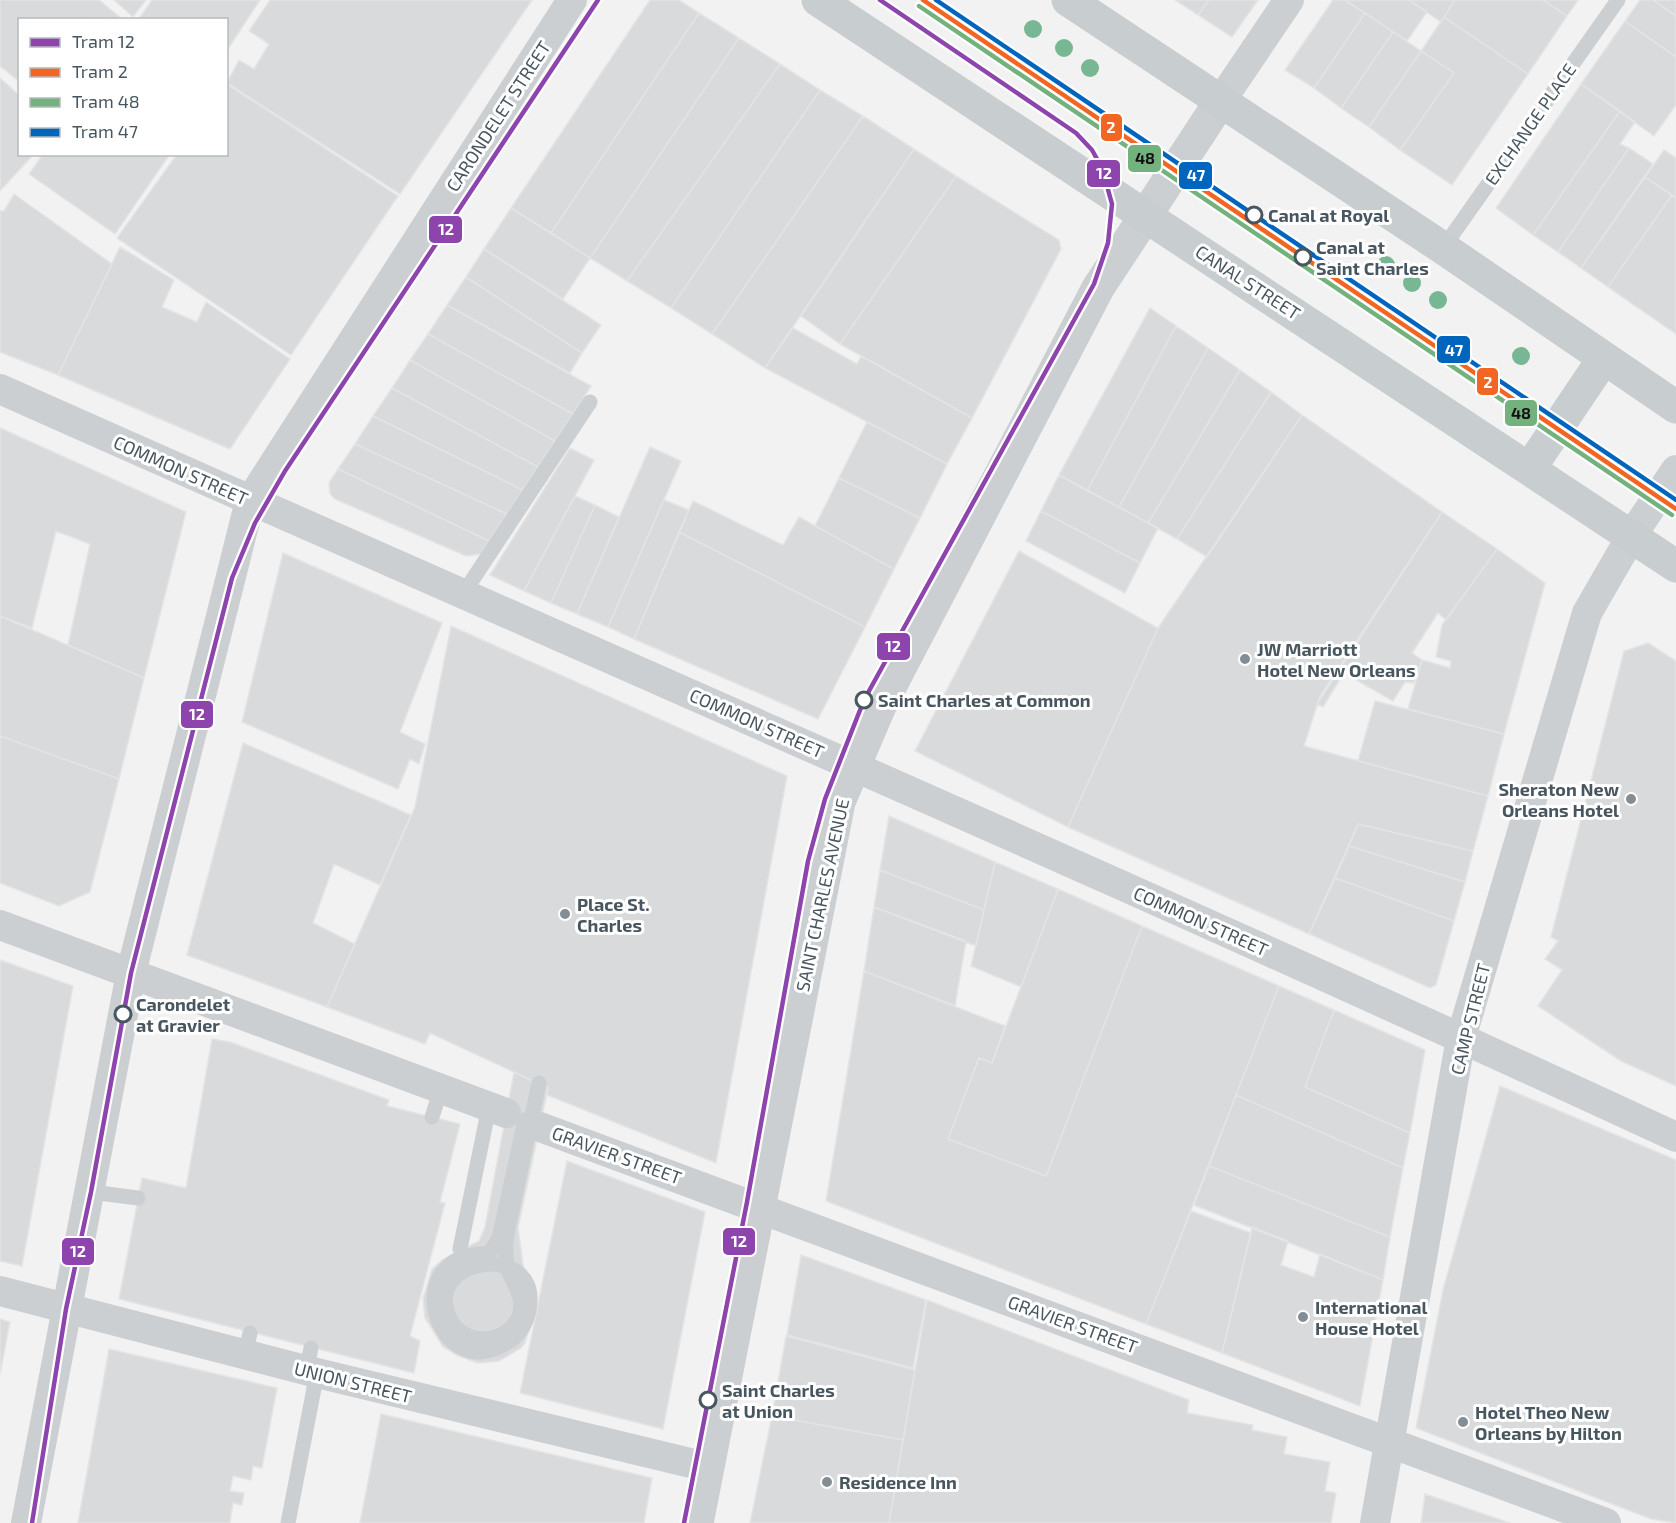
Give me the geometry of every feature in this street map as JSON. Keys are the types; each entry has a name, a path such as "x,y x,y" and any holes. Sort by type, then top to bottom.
{"main road":[{"name":"CANAL STREET","path":"818,0 1676,566"},
{"path":"1068,0 1443,248 1676,407"},
{"path":"1530,468 1604,358"}],"street":[{"name":"CARONDELET STREET","path":"26,1523 131,974 250,501 572,0"},
{"path":"1220,102 1289,0"},
{"name":"SAINT CHARLES AVENUE","path":"697,1523 839,802 880,706 1098,288 1220,102"},
{"name":"COMMON STREET","path":"0,389 853,765 1676,1137"},
{"name":"CAMP STREET","path":"1375,1523 1461,1038 1587,613 1632,536 1676,470"},
{"name":"GRAVIER STREET","path":"0,925 1606,1523"},
{"name":"UNION STREET","path":"0,1291 66,1308 248,1344 311,1364 707,1467"}],"lane":[{"name":"EXCHANGE PLACE","path":"1443,248 1618,0"},
{"path":"463,594 590,402"},
{"path":"515,1117 499,1238 487,1259 458,1274 452,1282 446,1300 454,1326 464,1334 484,1339 494,1338 512,1326 520,1307 519,1288 509,1275 506,1239 539,1083"},
{"path":"432,1117 441,1089"},
{"path":"460,1249 515,1117"},
{"path":"91,1192 138,1198"},
{"path":"467,1255 487,1259 506,1266 524,1277 529,1293 529,1311 522,1329 512,1340 490,1350 470,1350 450,1340 442,1332 436,1320 433,1295 436,1283 449,1266 467,1255"},
{"path":"288,1523 311,1364"}],"building":[{"path":"0,0 99,0 121,18 18,18 18,80 0,66"},
{"path":"114,0 146,0 133,17"},
{"path":"152,0 260,0 228,49 228,18 139,18"},
{"path":"270,0 532,0 400,194 228,84 239,60 254,69 269,44 249,31"},
{"path":"650,0 679,0 699,13 551,233 511,208"},
{"path":"1175,0 1209,0 1198,15"},
{"path":"1209,0 1258,0 1232,37 1198,15"},
{"path":"1333,0 1345,0 1365,13 1314,88 1285,70"},
{"path":"1345,0 1409,0 1427,12 1407,41"},
{"path":"1409,0 1455,0 1441,22"},
{"path":"1455,0 1543,0 1567,16 1528,74 1444,17"},
{"path":"1543,0 1578,0 1567,16"},
{"path":"1640,0 1653,0 1676,16 1676,57 1625,21"},
{"path":"1653,0 1676,0 1676,16"},
{"path":"699,13 739,38 590,258 551,233"},
{"path":"1365,13 1393,32 1341,108 1314,88"},
{"path":"1444,17 1528,74 1452,185 1400,150 1454,73 1421,51"},
{"path":"1625,21 1676,57 1676,105 1654,136 1581,84"},
{"path":"1393,32 1421,51 1369,127 1341,108"},
{"path":"739,38 780,64 627,281 590,258"},
{"path":"1421,51 1454,73 1400,150 1369,127"},
{"path":"780,64 820,90 671,308 627,281"},
{"path":"0,78 18,94 18,156 32,156 0,191"},
{"path":"1581,84 1620,111 1533,235 1496,208"},
{"path":"228,85 398,196 291,355 117,238 176,156 228,156"},
{"path":"820,90 863,116 712,334 671,308"},
{"path":"1620,111 1635,122 1620,144 1629,148 1558,252 1533,235"},
{"path":"863,116 914,149 765,368 712,334"},
{"path":"1629,148 1653,164 1581,268 1558,252"},
{"path":"914,149 956,176 840,344 801,316"},
{"path":"1664,150 1676,158 1676,198 1645,177"},
{"path":"42,156 169,156 115,234 29,174"},
{"path":"956,176 1059,240 1061,249 972,418 840,344"},
{"path":"1645,177 1672,195 1608,287 1581,268"},
{"path":"14,194 112,264 58,375 0,352 0,211 4,211"},
{"path":"1672,195 1676,198 1676,334 1608,287"},
{"path":"511,208 590,258 563,299 484,249"},
{"path":"120,247 174,280 162,307 197,322 206,302 290,359 230,449 58,375"},
{"path":"484,249 601,325 582,353 466,277"},
{"path":"466,277 582,353 570,373 447,305"},
{"path":"447,305 591,386 573,414 428,334"},
{"path":"1150,308 1176,326 1087,491 1059,475"},
{"path":"1176,326 1208,348 1119,507 1087,491"},
{"path":"793,328 857,364 861,356 972,418 947,464 765,368"},
{"path":"428,334 573,414 555,441 410,360"},
{"path":"1208,348 1240,370 1148,523 1119,507"},
{"path":"410,360 555,441 538,467 392,388"},
{"path":"1240,370 1271,392 1177,539 1148,523"},
{"path":"392,388 538,467 523,490 373,416"},
{"path":"1271,392 1302,415 1207,557 1177,539"},
{"name":"JW Marriott Hotel New Orleans","path":"1302,415 1442,512 1320,696 1304,746 1488,796 1473,851 1358,824 1309,934 1068,827 1158,628"},
{"path":"373,416 523,490 507,514 355,444"},
{"path":"867,422 947,464 920,518 839,478"},
{"path":"0,428 186,512 144,678 68,645 90,544 56,531 32,628 0,616"},
{"path":"355,444 507,514 489,541 338,469"},
{"path":"650,447 681,461 608,627 577,614"},
{"path":"570,448 594,460 524,591 490,575"},
{"path":"338,469 489,541 481,554 466,556 335,499 330,494 329,483"},
{"path":"1059,475 1158,528 1140,563 1041,511"},
{"path":"839,478 920,518 894,569 815,526"},
{"path":"575,496 595,505 551,603 524,591"},
{"path":"664,500 689,510 634,639 608,627"},
{"path":"693,501 783,545 799,517 894,569 865,627 679,532"},
{"path":"595,505 619,517 577,614 551,603"},
{"path":"1041,511 1140,563 1125,593 1026,541"},
{"path":"1442,512 1497,549 1446,620 1438,613 1412,653 1422,660 1414,683 1405,682 1393,701 1344,673 1323,707 1317,704"},
{"path":"679,532 865,627 818,719 634,639"},
{"path":"1497,549 1545,583 1504,734 1408,709 1422,660 1450,668 1451,661 1436,657 1442,625"},
{"path":"1019,551 1158,628 1068,827 915,751"},
{"path":"283,553 442,623 400,732 425,744 419,764 410,759 398,789 242,722"},
{"path":"0,616 144,678 119,779 0,736"},
{"name":"Place St. Charles","path":"451,626 787,776 716,1163 547,1095 548,1088 430,1033 425,1044 327,1007 415,807"},
{"name":"Sheraton New Orleans Hotel","path":"1648,643 1676,661 1676,1086 1621,1061 1538,1006 1562,970 1545,959 1558,941 1551,937 1624,651"},
{"path":"1375,701 1504,734 1488,796 1358,761"},
{"path":"0,736 119,779 90,892 59,906 0,883"},
{"path":"243,743 411,815 380,885 334,864 313,923 355,944 327,1007 187,955"},
{"path":"889,816 995,862 984,910 880,870"},
{"path":"1358,824 1473,851 1465,882 1349,846"},
{"path":"1349,846 1465,882 1454,921 1335,878"},
{"path":"995,862 1058,889 1021,987 971,966"},
{"path":"880,870 984,910 976,946 874,907"},
{"path":"1335,878 1454,921 1436,985 1430,988 1309,934"},
{"path":"1058,889 1142,926 1046,1176 948,1139 979,1058 992,1063"},
{"path":"874,907 966,941 955,1006 864,971"},
{"path":"1142,926 1279,986 1146,1324 826,1201 864,971 1005,1026 992,1063 979,1058 948,1139 1046,1176"},
{"path":"0,960 73,986 22,1266 0,1261"},
{"path":"1279,986 1334,1010 1305,1087 1410,1133 1403,1168 1236,1095"},
{"path":"1334,1010 1425,1050 1410,1133 1305,1087"},
{"path":"212,1039 230,1042 389,1100 387,1106 460,1124 440,1202 445,1203 410,1336 420,1341 414,1373 119,1299 142,1178 186,1188"},
{"path":"514,1072 548,1088 518,1228 531,1322 525,1343 521,1348 499,1361 478,1363 458,1356 443,1347 425,1318 423,1298 432,1269 442,1260 479,1241 485,1227"},
{"path":"1500,1086 1676,1160 1676,1523 1651,1519 1416,1428 1443,1290"},
{"path":"1236,1095 1403,1168 1390,1237 1209,1166"},
{"path":"567,1161 705,1212 663,1429 520,1393"},
{"path":"1209,1166 1390,1237 1383,1280 1194,1205"},
{"path":"1191,1211 1251,1233 1222,1353 1146,1324"},
{"name":"International House Hotel","path":"1252,1227 1288,1241 1281,1265 1314,1277 1320,1254 1383,1280 1360,1406 1222,1353"},
{"path":"801,1255 926,1300 913,1368 787,1335"},
{"path":"927,1300 1189,1400 1187,1413 1253,1425 1252,1430 1287,1437 1284,1454 1330,1462 1325,1491 1336,1493 1331,1523 889,1523"},
{"path":"0,1319 10,1322 0,1374"},
{"path":"786,1336 915,1370 903,1440 772,1416"},
{"path":"109,1349 277,1388 262,1468 253,1466 251,1480 233,1476 230,1491 244,1493 242,1505 233,1503 230,1523 78,1523"},
{"path":"381,1414 652,1478 644,1523 360,1523"},
{"name":"Residence Inn","path":"772,1416 903,1440 889,1523 750,1523"},
{"path":"1425,1494 1510,1523 1421,1523"}],"tram line":[{"name":"12","path":"32,1523 66,1309 91,1192 131,973 232,578 255,523 285,471 598,0"},
{"name":"12","path":"684,1523 747,1202 808,861 825,799 864,700 1094,284 1108,243 1112,204 1102,168 1092,150 1076,133 880,0"},
{"name":"2","path":"923,0 1676,509"},
{"name":"47","path":"936,0 1676,500"},
{"name":"48","path":"919,6 1672,515"}],"place":[{"name":"Canal at Royal","path":"1254,215"},
{"name":"Canal at Saint Charles","path":"1303,257"},
{"name":"JW Marriott Hotel New Orleans","path":"1245,659"},
{"name":"Saint Charles at Common","path":"864,700"},
{"name":"Sheraton New Orleans Hotel","path":"1631,799"},
{"name":"Place St. Charles","path":"565,914"},
{"name":"Carondelet at Gravier","path":"123,1014"},
{"name":"International House Hotel","path":"1303,1317"},
{"name":"Saint Charles at Union","path":"708,1400"},
{"name":"Hotel Theo New Orleans by Hilton","path":"1463,1422"},
{"name":"Residence Inn","path":"827,1482"}]}
